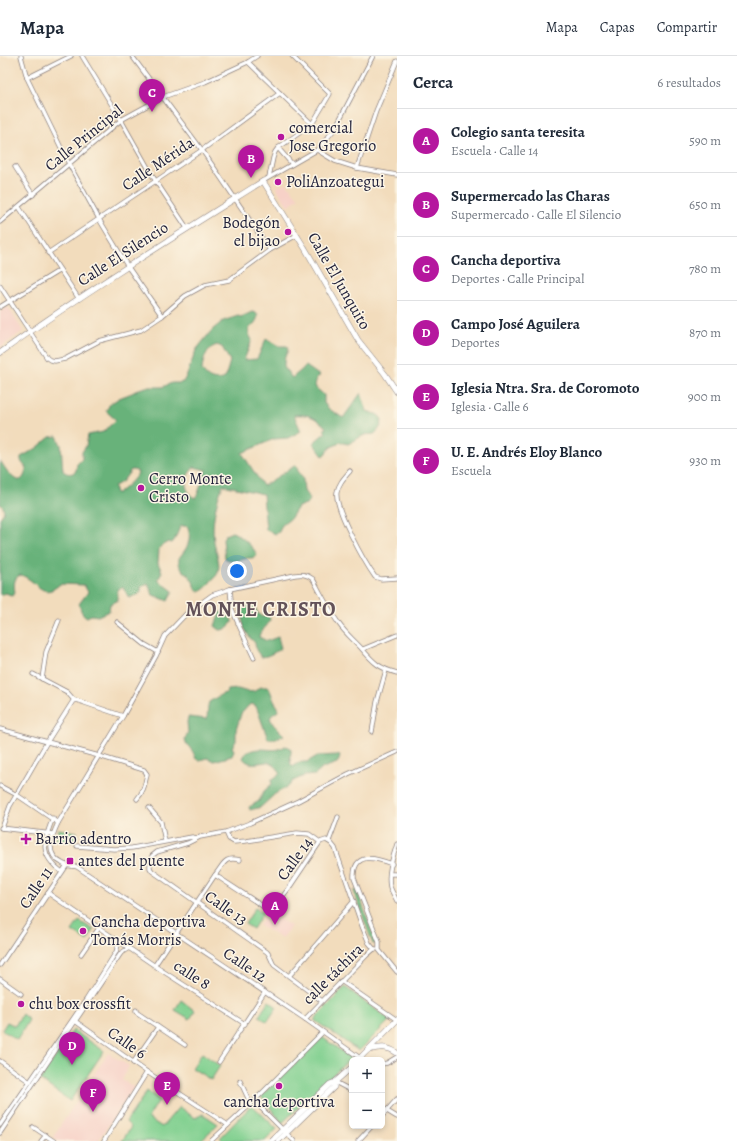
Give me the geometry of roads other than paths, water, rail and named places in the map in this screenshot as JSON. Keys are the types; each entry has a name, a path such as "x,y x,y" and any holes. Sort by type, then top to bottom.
{"street":[{"path":"21,56 27,78 69,164 99,219 128,267 162,316"},
{"path":"27,78 71,56"},
{"path":"82,56 155,180 187,228"},
{"path":"132,56 202,150 270,250"},
{"name":"Calle Principal","path":"0,222 121,120 163,97 205,82 248,62 256,56"},
{"path":"270,177 275,152 278,148 312,124 330,94 292,56"},
{"path":"263,181 317,150 334,130 373,56"},
{"path":"357,168 376,111 397,61"},
{"path":"248,62 312,124"},
{"name":"Calle Mérida","path":"48,253 202,150 280,93"},
{"path":"278,148 292,164"},
{"path":"317,150 335,161 357,168 397,175"},
{"path":"15,167 33,195"},
{"name":"Calle El Silencio","path":"0,353 187,228 263,181"},
{"name":"Calle El Junquito","path":"263,181 297,235 358,340 385,374 397,392"},
{"path":"19,207 48,253 80,299"},
{"path":"0,286 47,358 55,361 65,359 99,341 141,330 162,316 185,296 205,285 229,280 270,250 297,235"},
{"path":"0,307 60,270"},
{"path":"350,471 340,483 336,494 339,507 350,534 375,577 381,579 397,578"},
{"path":"74,700 47,742 10,806 1,828 53,834 58,823 123,716 166,636 186,614 212,596 230,589 295,575 303,574 308,576 313,579 340,625 369,658 377,665 397,674"},
{"path":"230,589 232,609 254,658"},
{"path":"42,679 46,652 58,620"},
{"path":"117,622 144,644 158,652"},
{"path":"363,650 397,635"},
{"path":"372,732 376,707 386,670"},
{"path":"33,674 67,692 74,700 123,716"},
{"path":"0,729 138,767 146,772 143,792 137,799"},
{"path":"77,846 123,848 152,845 165,841 193,837 197,838 226,832 275,812 348,774 397,752"},
{"path":"0,786 17,795 53,818 58,823"},
{"path":"149,808 160,822 165,841"},
{"path":"329,841 338,817"},
{"path":"53,818 47,833 45,844 47,858 55,868 62,872"},
{"path":"226,832 229,839 234,842 297,832 309,834 320,842"},
{"name":"Calle 12","path":"53,834 51,844 52,853 57,860 67,865 78,867 305,1019 356,1057"},
{"name":"Calle 13","path":"197,838 188,843 154,854 151,860 150,868 152,871 267,952 270,955 274,965 322,1001"},
{"name":"Calle 14","path":"215,875 267,909 273,909 320,842 329,841 335,848 362,926 369,943 374,949"},
{"path":"397,844 390,874 390,888 397,901"},
{"path":"155,965 222,863 231,858 240,860"},
{"path":"392,864 376,858 360,860 356,864 354,878 379,942 379,950 397,972"},
{"name":"Calle 11","path":"0,965 67,865"},
{"path":"390,874 397,874"},
{"name":"calle 8","path":"48,893 119,942 245,1024"},
{"path":"289,976 354,901"},
{"path":"82,954 100,928"},
{"path":"74,1021 116,952 119,942"},
{"path":"0,1133 32,1083 121,953 129,948"},
{"name":"calle táchira","path":"305,1019 374,949 379,950"},
{"path":"0,979 21,994"},
{"path":"341,981 397,1020 361,1057"},
{"path":"219,1062 265,992"},
{"path":"136,1010 136,1012 185,1045"},
{"name":"Calle 6","path":"74,1021 133,1063 228,1125"},
{"path":"133,1063 158,1027"},
{"path":"211,1141 254,1101 323,1032"},
{"path":"368,1050 384,1047 392,1049 397,1053"},
{"path":"385,1063 397,1057"},
{"path":"0,1061 32,1083"},
{"path":"271,1141 334,1087 336,1082 349,1070"},
{"path":"104,1141 147,1072"},
{"path":"240,1081 250,1104"},
{"path":"336,1082 349,1089"},
{"path":"0,1125 32,1083"},
{"path":"385,1112 397,1099"},
{"path":"254,1101 294,1141"},
{"path":"387,1110 397,1117"},
{"path":"33,1127 54,1141"},
{"path":"358,1141 369,1129"},
{"path":"278,1141 284,1131"},
{"path":"41,1141 46,1135"}],"place":[{"name":"Cancha deportiva","path":"152,112"},
{"name":"comercial Jose Gregorio","path":"281,137"},
{"name":"Supermercado las Charas","path":"251,178"},
{"name":"PoliAnzoategui","path":"278,182"},
{"name":"Bodegón el bijao","path":"288,232"},
{"name":"Cerro Monte Cristo","path":"141,488"},
{"name":"Barrio adentro","path":"26,839"},
{"name":"antes del puente","path":"70,861"},
{"name":"Colegio santa teresita","path":"275,925"},
{"name":"Cancha deportiva Tomás Morris","path":"83,931"},
{"name":"chu box crossfit","path":"21,1004"},
{"name":"Campo José Aguilera","path":"72,1065"},
{"name":"cancha deportiva","path":"279,1086"},
{"name":"Iglesia Ntra. Sra. de Coromoto","path":"167,1105"},
{"name":"U. E. Andrés Eloy Blanco","path":"93,1112"}],"district":[{"name":"MONTE CRISTO","path":"261,609"}]}
